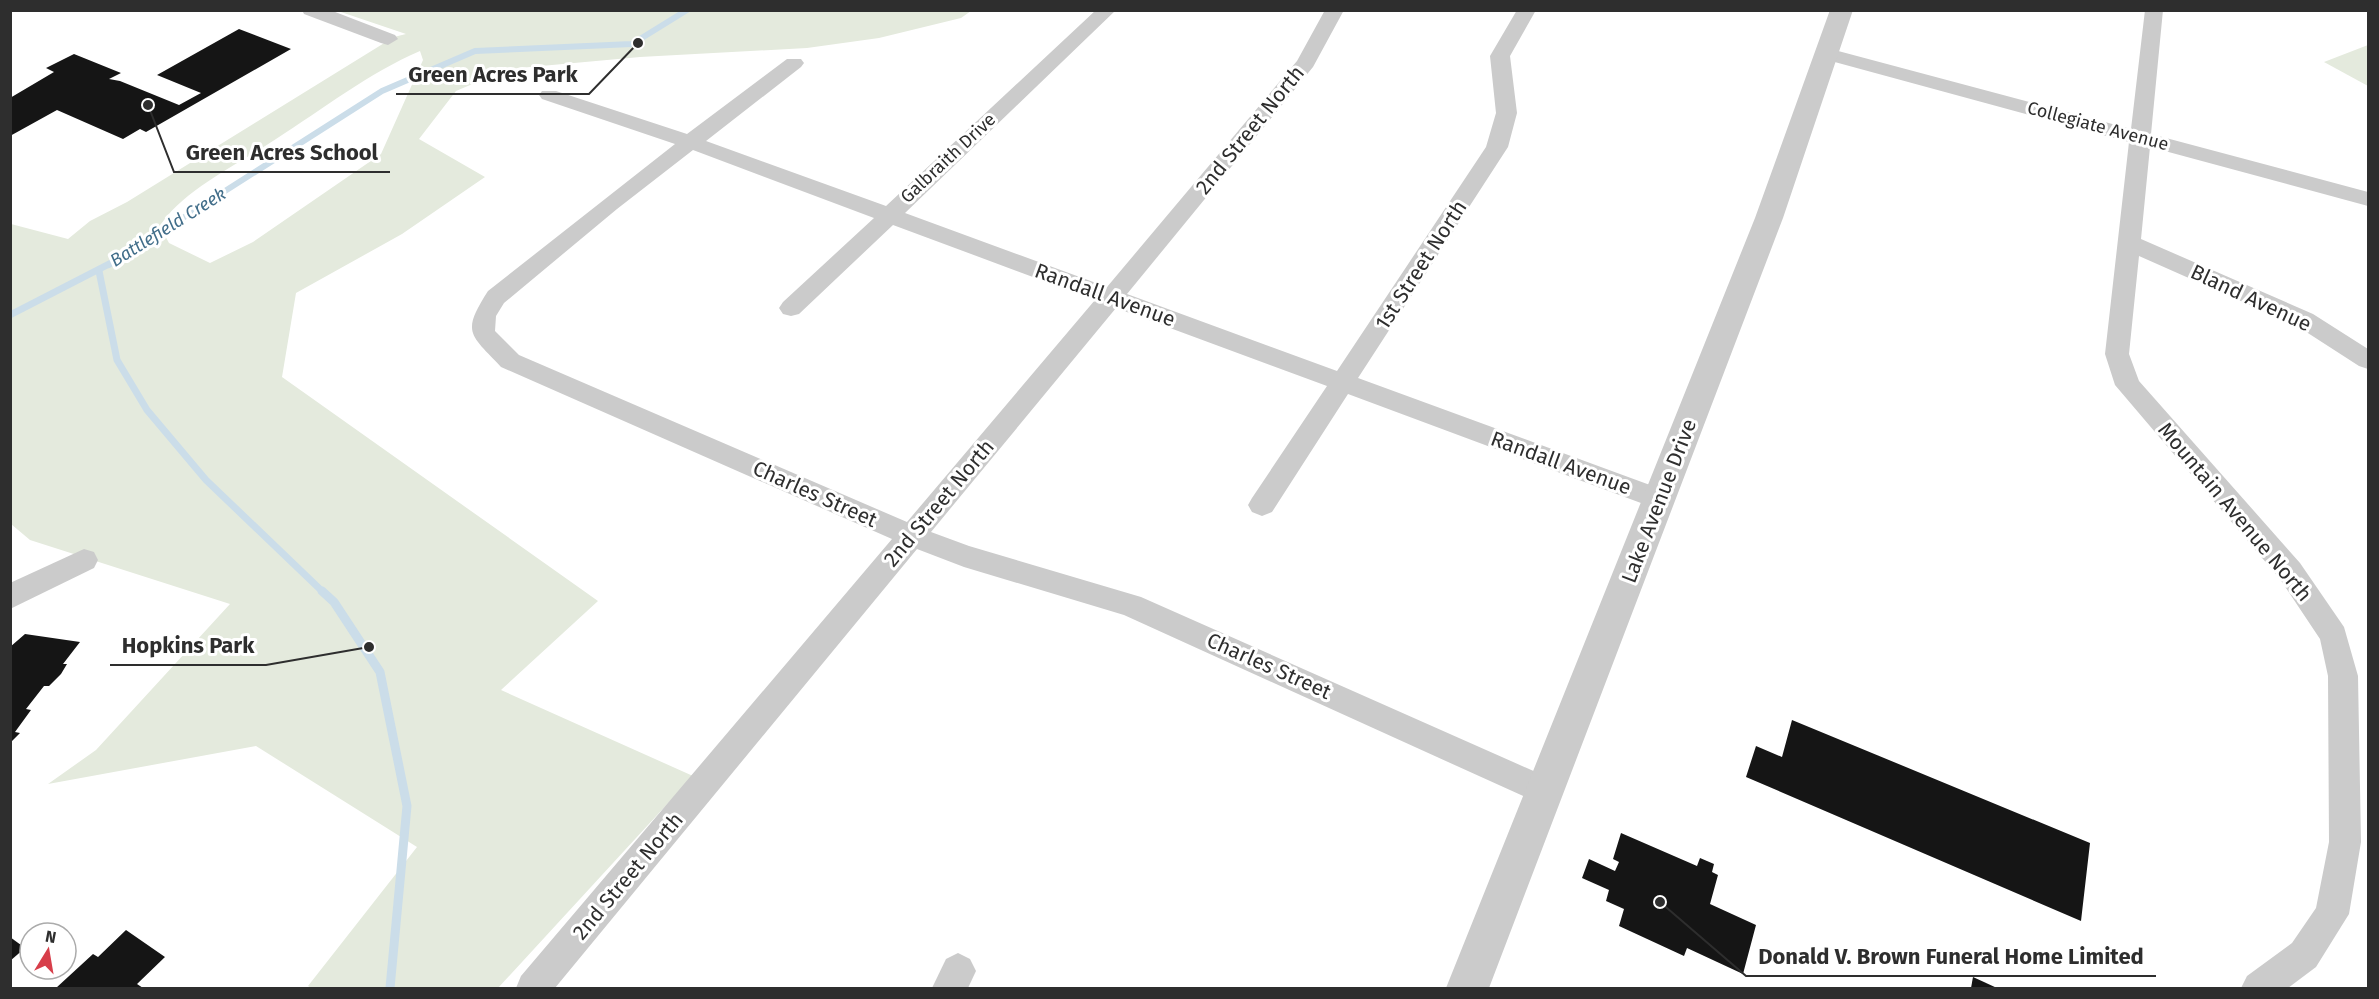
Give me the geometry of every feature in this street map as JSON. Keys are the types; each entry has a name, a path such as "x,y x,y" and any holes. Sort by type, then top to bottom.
{"street":[{"path":"311,10 388,39"},
{"name":"Galbraith Drive","path":"791,308 1107,10"},
{"name":"2nd Street North","path":"533,988 1299,72 1335,10"},
{"name":"1st Street North","path":"1262,505 1344,383 1506,130 1509,106 1500,56 1527,10"},
{"name":"Lake Avenue Drive","path":"1467,988 1769,218 1842,10"},
{"name":"Mountain Avenue North","path":"2154,10 2117,354 2128,385 2290,571 2334,636 2343,676 2345,842 2332,914 2304,955 2259,988"},
{"name":"Collegiate Avenue","path":"1827,54 2368,199"},
{"name":"Charles Street","path":"794,63 690,142 496,297 484,316 483,333 510,361 912,536 964,556 1131,605 1545,791"},
{"name":"Randall Avenue","path":"549,95 690,142 1659,499"},
{"name":"Bland Avenue","path":"2130,243 2305,320 2368,360"},
{"path":"10,597 84,560"}],"shaded area":[{"path":"338,11 971,11 961,18 879,38 807,48 640,57 508,69 456,91 419,139 485,177 402,234 296,293 282,377 598,601 501,690 693,776 498,988 311,988 308,986 417,847 256,746 48,784 96,750 230,604 30,540 11,524 11,224 68,239 90,221 127,202 394,37 406,34","holes":["420,51 423,60 381,154 253,242 210,263 169,243 160,226 170,213 197,189 383,70"]},
{"path":"2368,45 2368,86 2324,62"}],"building":[{"path":"239,29 291,49 146,132 140,129 123,139 57,110 10,136 10,98 54,72 46,68 74,54 121,73 109,79 120,81 179,105 201,93 157,75"},
{"path":"25,634 80,642 63,664 67,664 61,674 49,686 44,686 26,709 31,710 15,732 20,733 10,743 10,647"},
{"path":"1792,720 2090,843 2081,921 1746,777 1756,746 1782,757"},
{"path":"1621,833 1697,866 1700,858 1714,864 1712,872 1718,875 1710,904 1756,925 1743,974 1687,948 1684,956 1619,926 1624,909 1606,901 1609,890 1582,878 1589,859 1615,871 1619,862 1613,859"},
{"path":"126,930 165,957 137,984 143,988 56,988 64,981 78,981 78,968 93,954 98,957"},
{"path":"10,937 18,943 18,954 10,961"},
{"path":"1973,977 1997,988 1971,988"}],"waterway":[{"name":"Battlefield Creek","path":"109,265 382,91 475,51 632,44 687,10"},
{"name":"Battlefield Creek","path":"10,315 111,263"},
{"path":"99,271 117,360 147,410 206,480 324,593"},
{"path":"322,591 334,602 380,672 407,806 390,988"}],"place":[{"name":"Green Acres Park","path":"638,43"},
{"name":"Green Acres School","path":"148,105"},
{"name":"Hopkins Park","path":"369,647"},
{"name":"Donald V. Brown Funeral Home Limited","path":"1660,902"}]}
